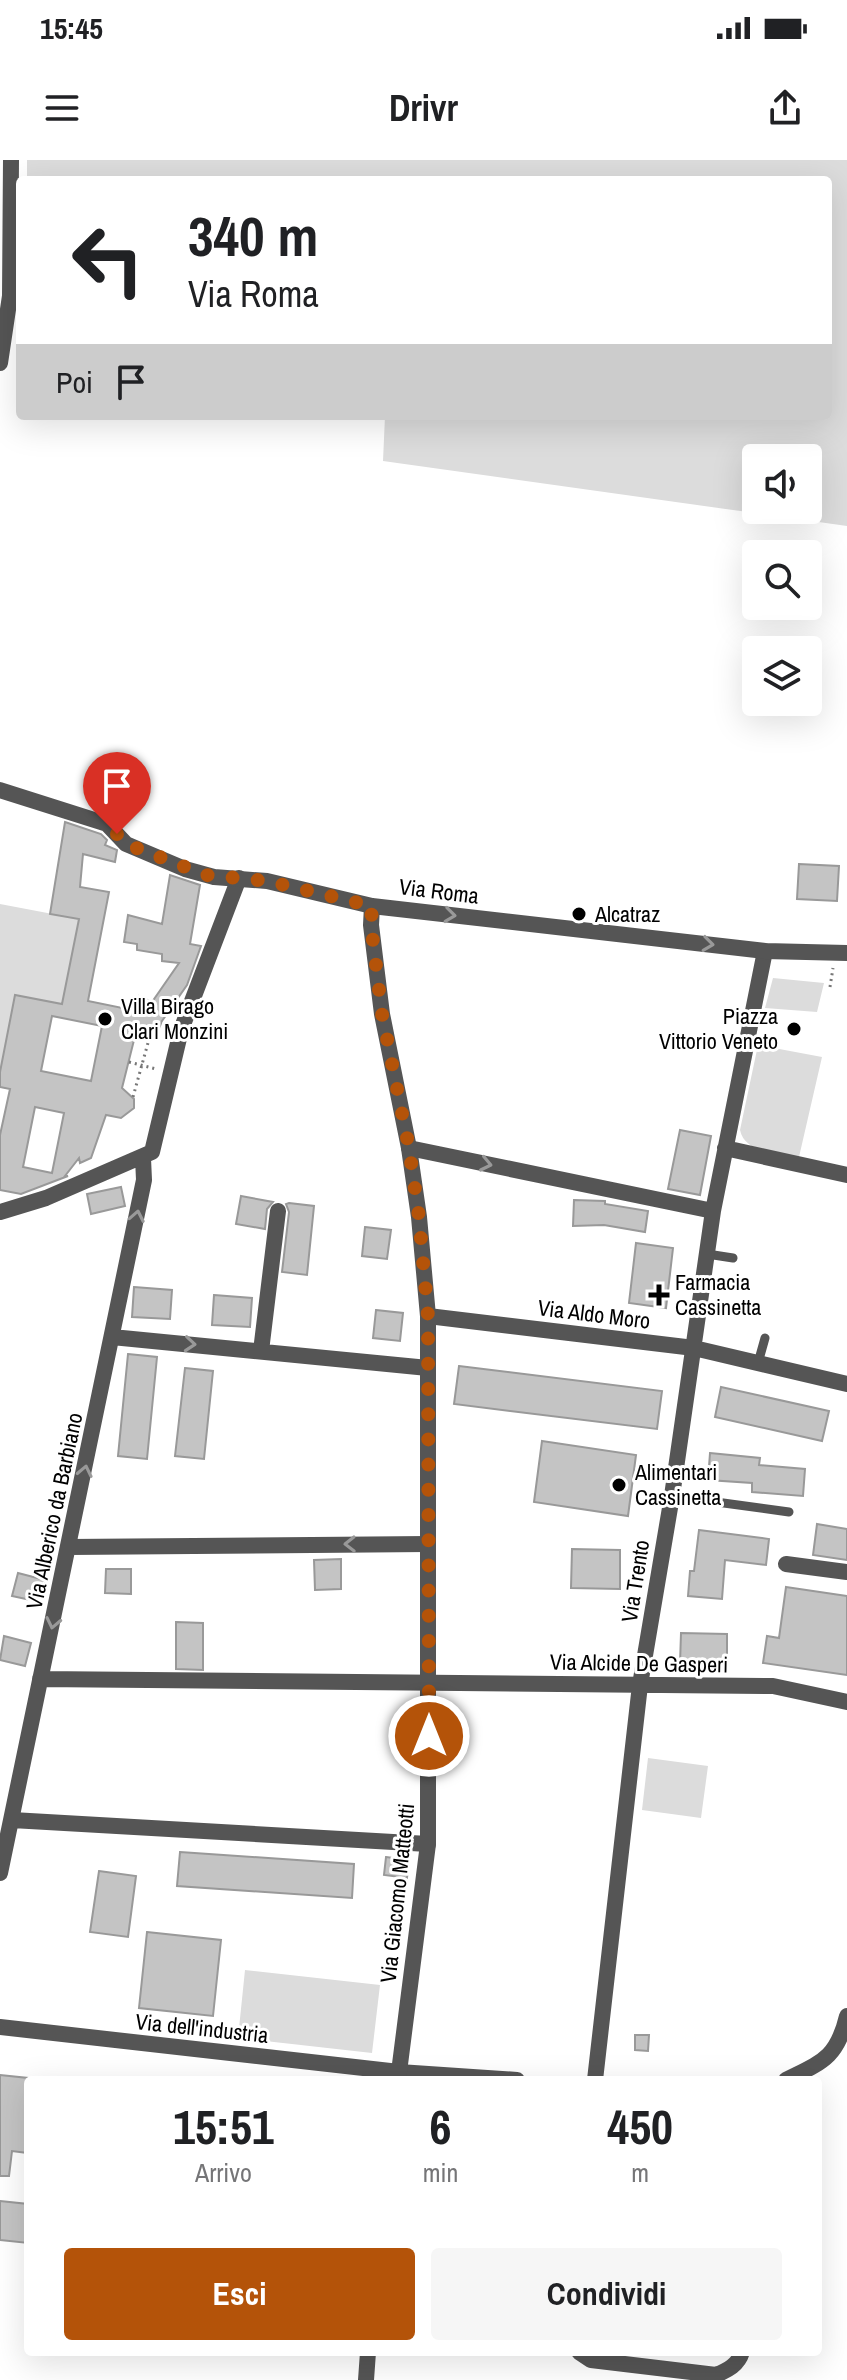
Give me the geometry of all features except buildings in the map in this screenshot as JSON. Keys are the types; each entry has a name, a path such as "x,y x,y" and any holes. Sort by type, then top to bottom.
{"street":[{"path":"0,363 10,296 11,160"},
{"name":"Via Roma","path":"0,790 107,824 126,844 185,869 214,877 267,881 372,906 765,951 847,953"},
{"path":"0,1212 46,1198 152,1152 181,1030 239,878"},
{"name":"Via Giacomo Matteotti","path":"372,906 371,925 382,1014 409,1148 428,1316 428,1844 398,2076"},
{"name":"Via Trento","path":"595,2076 640,1685 672,1496 713,1211 765,951"},
{"path":"409,1148 713,1211"},
{"path":"725,1148 847,1175"},
{"name":"Via Alberico da Barbiano","path":"0,1873 144,1180 143,1158"},
{"path":"261,1351 278,1211"},
{"name":"Via Aldo Moro","path":"428,1316 694,1348 847,1384"},
{"path":"112,1337 428,1368"},
{"path":"69,1547 428,1544"},
{"path":"786,1564 847,1572"},
{"name":"Via Alcide De Gasperi","path":"40,1679 773,1686 847,1702"},
{"path":"12,1820 428,1844"},
{"path":"794,2076 825,2061 835,2051 847,2016"},
{"name":"Via dell'industria","path":"0,2027 398,2076"},
{"path":"366,2380 368,2356"},
{"path":"585,2356 591,2360 716,2375 729,2370 741,2356"}],"lane":[{"path":"707,1254 733,1258"},
{"path":"758,1363 765,1338"},
{"path":"672,1496 789,1512"}],"path":[{"path":"133,1097 151,1032"},
{"path":"129,1062 171,1073"}],"shaded area":[{"path":"27,160 847,160 847,526 822,522 822,444 742,444 742,511 383,461 385,420 832,420 832,176 27,176"},
{"path":"0,904 79,919 62,1004 15,995 0,1072"},
{"path":"773,978 824,983 817,1012 765,1008"},
{"path":"758,1045 822,1057 799,1157 756,1148 743,1138 740,1130"},
{"path":"648,1758 708,1766 701,1818 642,1810"},
{"path":"245,1970 380,1985 372,2053 238,2038"}],"place":[{"name":"Alcatraz","path":"579,914"},
{"name":"Villa Birago Clari Monzini","path":"105,1019"},
{"name":"Piazza Vittorio Veneto","path":"794,1029"},
{"name":"Farmacia Cassinetta","path":"659,1295"},
{"name":"Alimentari Cassinetta","path":"619,1485"}],"route":[{"path":"117,834 126,844 206,875 251,878 372,906 371,925 382,1014 409,1148 428,1316 429,1736"}]}
